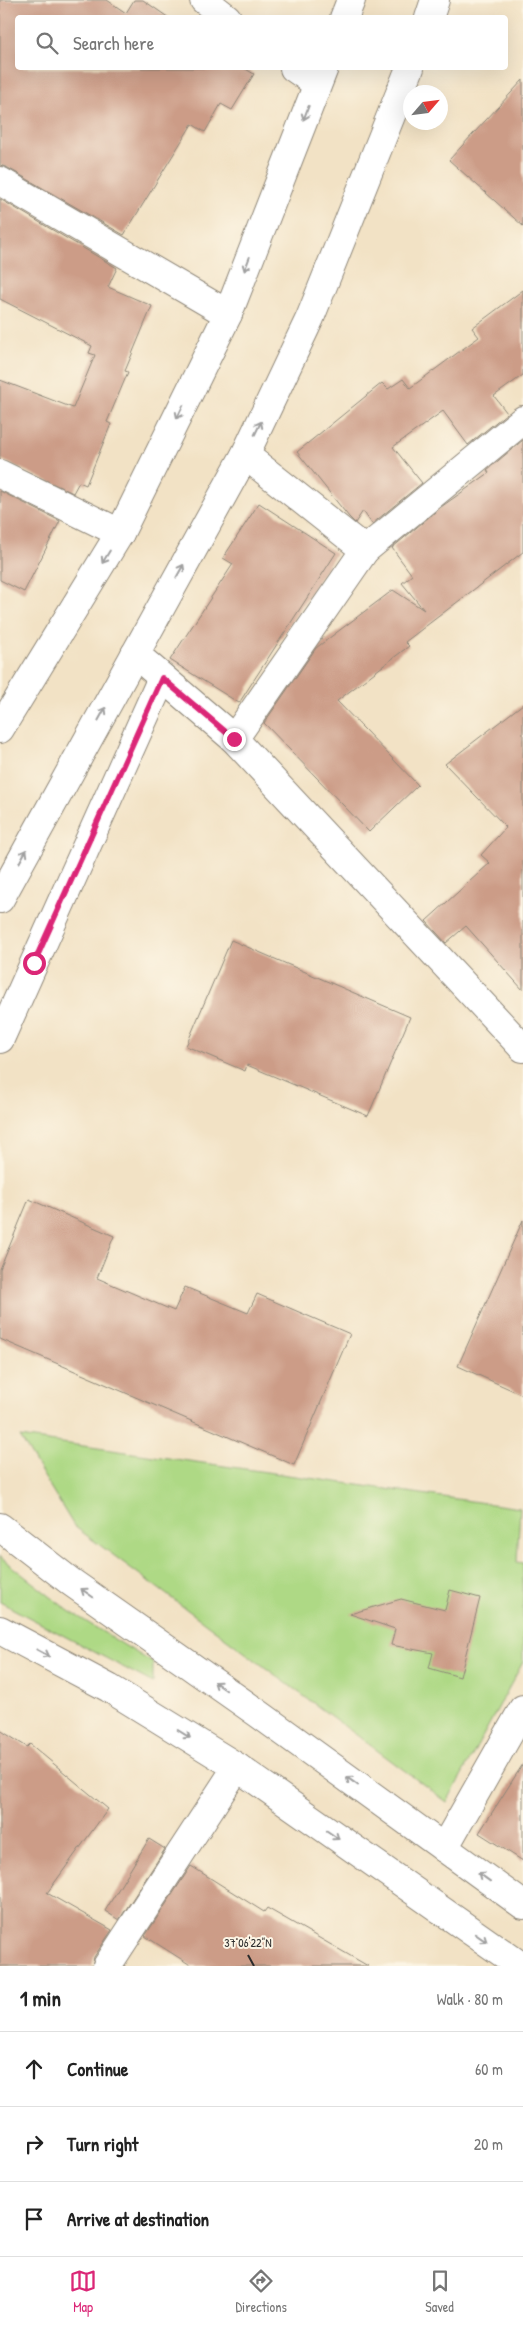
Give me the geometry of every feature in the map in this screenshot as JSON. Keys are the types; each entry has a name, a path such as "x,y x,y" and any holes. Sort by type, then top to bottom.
{"main road":[{"path":"204,0 224,15"},
{"path":"345,15 350,0"},
{"path":"430,15 435,0"},
{"path":"0,729 120,533 228,314 320,76 300,70"},
{"path":"0,899 245,456 310,318 409,70"},
{"path":"0,181 228,314"},
{"path":"234,739 365,550 523,420"},
{"path":"245,456 365,550"},
{"path":"0,474 120,533"},
{"path":"135,654 234,739 523,1048"},
{"path":"0,1039 162,678"},
{"path":"0,1527 71,1582 260,1714 523,1906"},
{"path":"0,1630 109,1688 237,1767 521,1966"},
{"path":"444,1848 523,1709"},
{"path":"107,1966 237,1767"}],"green space":[{"path":"20,1437 520,1508 517,1562 523,1563 523,1662 447,1802 74,1526"},
{"path":"0,1557 69,1611 153,1663 153,1683 0,1602"}],"building":[{"path":"0,0 107,0 126,13 134,0 143,0 165,15 15,15 15,70 247,70 254,74 232,110 221,104 205,132 192,124 124,235 0,165"},
{"path":"523,80 523,226 449,160"},
{"path":"0,199 117,268 108,287 152,306 125,371 128,372 107,422 111,424 86,485 79,482 73,493 0,459 0,380 73,408 95,355 89,353 92,346 0,299"},
{"path":"523,290 523,375 494,396 507,413 468,445 443,411 393,447 422,483 372,524 363,511 355,523 297,452 382,383 388,389 403,379 410,388 479,337 472,328"},
{"path":"523,440 523,552 405,642 409,646 337,701 418,785 369,832 264,723 316,648 393,590 424,610 402,583 412,575 392,548 441,507 489,473 487,470"},
{"path":"0,491 60,521 24,592 0,580"},
{"path":"259,503 336,553 239,703 170,660 233,564 223,558"},
{"path":"523,704 523,990 466,926 446,943 426,921 490,863 481,855 506,827 445,764"},
{"path":"231,940 410,1017 368,1116 247,1065 245,1071 186,1046"},
{"path":"29,1199 114,1236 97,1278 174,1311 185,1287 248,1313 257,1294 350,1334 294,1465 0,1339 0,1269"},
{"path":"523,1220 523,1395 458,1366"},
{"path":"450,1590 480,1598 460,1677 429,1668 433,1653 391,1645 395,1629 350,1614 401,1599 445,1610"},
{"path":"0,1730 27,1747 30,1744 108,1809 47,1893 112,1930 94,1957 92,1966 0,1966"},
{"path":"523,1764 523,1861 479,1833"},
{"path":"149,1839 165,1849 119,1920 105,1911"},
{"path":"191,1866 264,1912 267,1908 368,1966 192,1966 145,1936"}],"route":[{"path":"34,963 162,678 234,739"}]}
